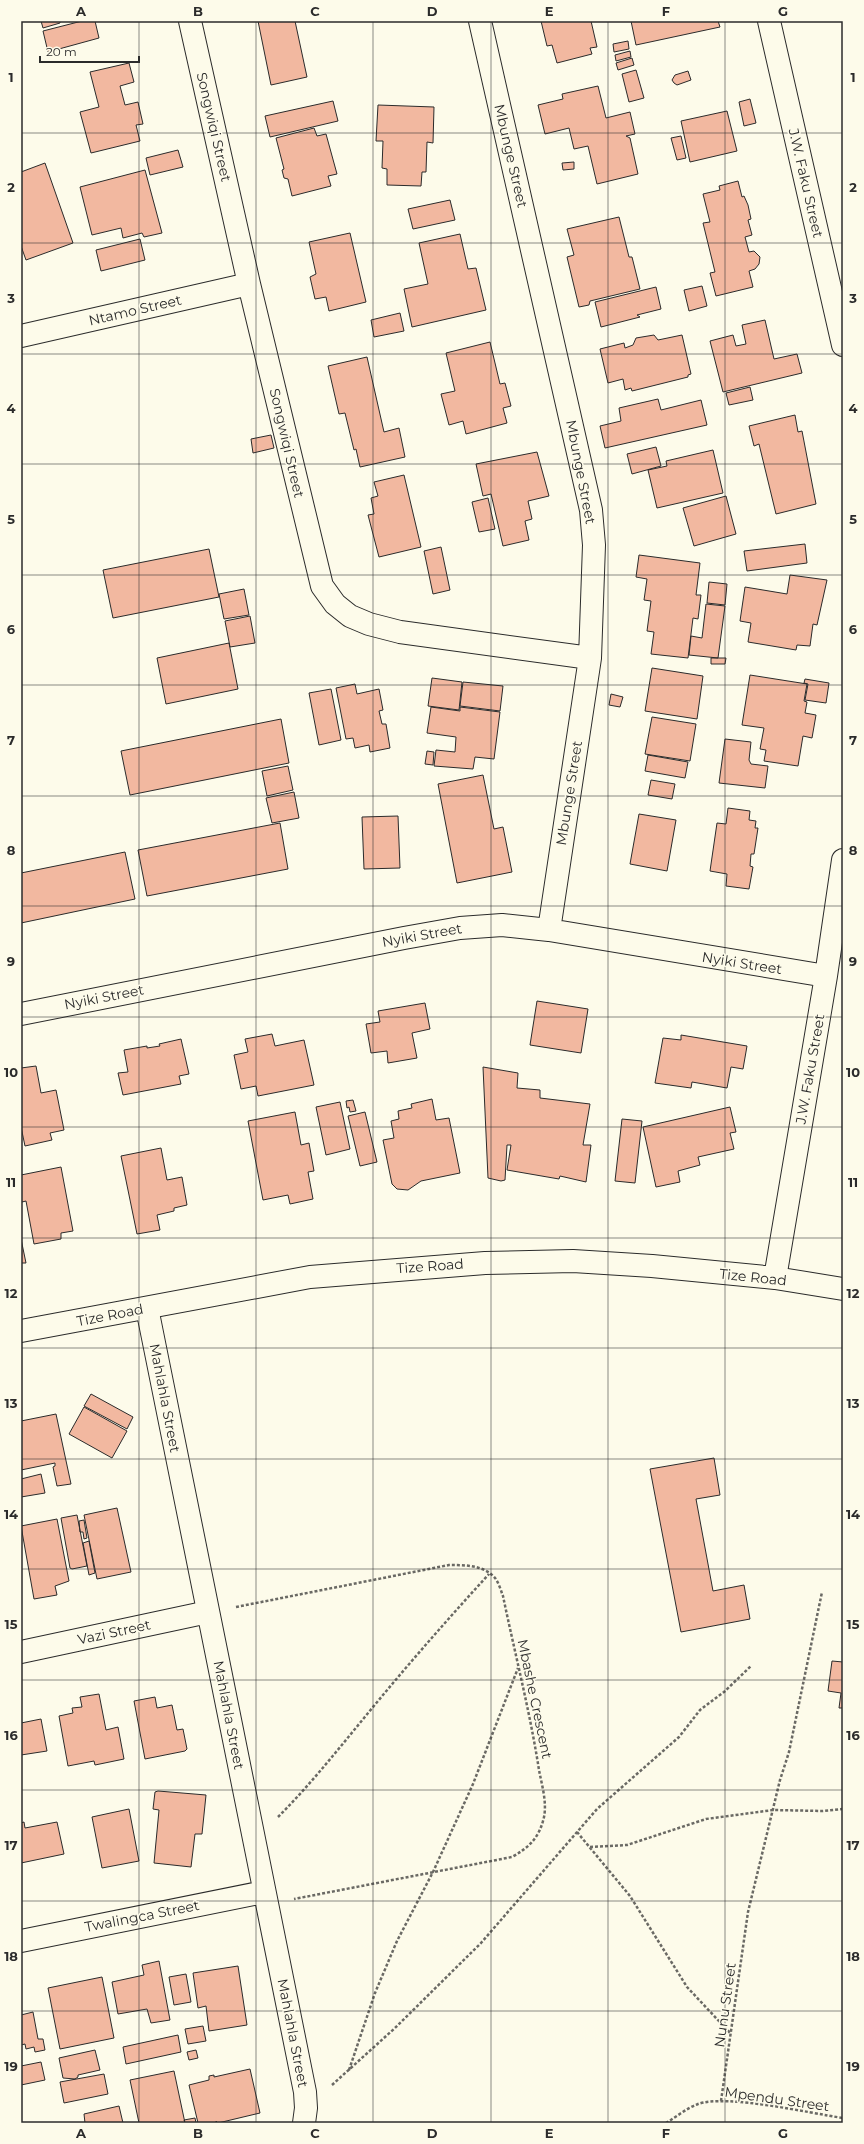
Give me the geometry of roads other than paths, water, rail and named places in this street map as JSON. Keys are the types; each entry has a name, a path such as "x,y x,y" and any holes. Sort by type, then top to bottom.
{"street":[{"name":"Songwiqi Street","path":"190,21 249,284 322,586 335,604 350,616 369,624 400,632 590,658"},
{"name":"Mbunge Street","path":"480,21 591,510 594,545 590,658 549,930"},
{"name":"J.W. Faku Street","path":"769,21 843,345"},
{"name":"Ntamo Street","path":"21,336 249,284"},
{"name":"J.W. Faku Street","path":"775,1278 826,976 843,860"},
{"name":"Nyiki Street","path":"21,1014 460,928 502,925 549,930 826,976"},
{"name":"Tize Road","path":"21,1331 310,1277 485,1262 573,1261 652,1266 775,1278 843,1289"},
{"name":"Mahlahla Street","path":"147,1308 305,2092 305,2115"},
{"name":"Vazi Street","path":"21,1652 208,1612"},
{"name":"Twalingca Street","path":"21,1941 265,1898"}]}
